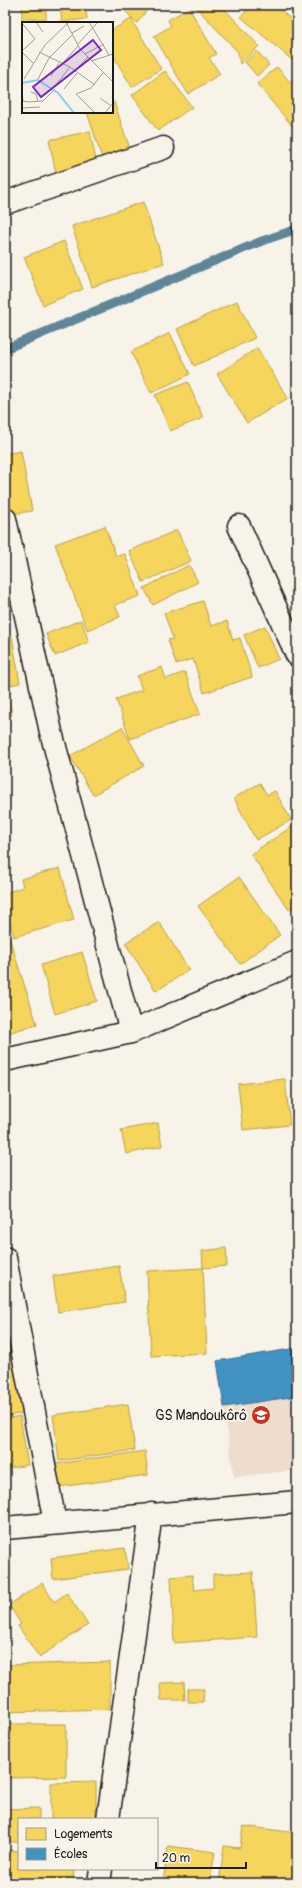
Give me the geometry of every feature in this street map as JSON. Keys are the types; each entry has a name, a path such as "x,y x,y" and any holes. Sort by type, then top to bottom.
{"street":[{"path":"5,203 163,148"},
{"path":"5,519 51,732 131,1032"},
{"path":"239,526 297,656"},
{"path":"5,1060 131,1032 297,962"},
{"path":"5,1258 54,1523"},
{"path":"5,1528 297,1502"},
{"path":"108,1818 151,1514"},
{"path":"99,1883 101,1870"}],"shaded area":[{"name":"GS Mandoukôrô","path":"297,1348 297,1470 234,1477 217,1361"}],"building: Logements":[{"path":"5,5 10,5 7,73 5,73"},
{"path":"22,5 46,5 46,19 22,19"},
{"path":"60,5 85,5 87,19 62,22"},
{"path":"119,5 151,5 137,23"},
{"path":"194,5 221,5 259,46 240,64 238,52"},
{"path":"251,5 274,5 297,24 297,54 292,60 241,17"},
{"path":"283,5 297,5 297,16"},
{"path":"189,8 216,54 209,58 220,74 188,94 154,36 171,26 168,20"},
{"path":"131,19 161,69 132,87 113,56 113,29"},
{"path":"257,51 269,65 257,76 245,62"},
{"path":"277,67 297,90 297,124 293,127 257,84"},
{"path":"165,71 192,107 158,131 132,95"},
{"path":"297,74 297,86 291,80"},
{"path":"113,102 130,149 102,158 87,113 113,113"},
{"path":"90,131 97,165 56,174 49,140"},
{"path":"143,202 164,263 92,287 72,226"},
{"path":"64,241 83,289 43,305 24,257"},
{"path":"237,301 255,338 194,366 177,329"},
{"path":"170,333 190,374 151,393 131,352"},
{"path":"257,348 288,398 247,423 217,374"},
{"path":"188,382 203,418 170,431 155,395"},
{"path":"21,451 32,511 12,514 5,477 5,454"},
{"path":"105,526 116,556 125,554 140,596 115,605 120,617 87,630 55,544"},
{"path":"177,530 191,561 143,582 129,551"},
{"path":"189,565 198,582 153,605 144,588"},
{"path":"203,601 211,626 227,621 233,640 240,638 252,677 204,693 193,659 176,664 168,640 173,639 164,613"},
{"path":"81,620 89,642 55,656 46,634"},
{"path":"265,626 279,659 258,668 244,635"},
{"path":"12,636 20,683 5,686 5,637"},
{"path":"162,667 166,679 185,672 200,714 130,739 116,699 142,690 137,676"},
{"path":"7,692 12,715 5,716 5,693"},
{"path":"122,727 144,766 93,795 70,756"},
{"path":"260,783 267,795 275,791 291,820 256,840 234,798"},
{"path":"297,823 297,904 289,910 251,854"},
{"path":"5,835 11,845 5,849"},
{"path":"60,868 74,920 14,937 5,905 5,893 23,887 21,879"},
{"path":"239,877 280,935 240,964 198,906"},
{"path":"159,922 189,970 156,991 125,943"},
{"path":"5,925 37,1024 5,1034"},
{"path":"82,952 97,1001 55,1014 41,965"},
{"path":"285,1079 290,1125 243,1130 238,1084"},
{"path":"158,1123 162,1146 126,1154 121,1130"},
{"path":"226,1248 227,1266 203,1268 202,1251"},
{"path":"119,1266 125,1302 58,1312 53,1276"},
{"path":"203,1268 207,1353 151,1356 147,1271"},
{"path":"10,1335 26,1413 5,1416 5,1336"},
{"path":"128,1404 135,1450 59,1461 53,1415"},
{"path":"20,1416 28,1465 5,1469 5,1419"},
{"path":"145,1451 148,1475 59,1487 56,1464"},
{"path":"125,1548 128,1569 53,1579 51,1558"},
{"path":"253,1572 257,1637 174,1643 171,1577 192,1575 194,1590 213,1588 213,1574"},
{"path":"42,1583 54,1602 67,1593 88,1625 39,1657 18,1626 21,1624 9,1605"},
{"path":"110,1662 110,1709 5,1712 5,1665"},
{"path":"184,1682 185,1700 161,1700 160,1683"},
{"path":"188,1689 204,1689 203,1702 188,1702"},
{"path":"5,1724 66,1724 66,1777 5,1778"},
{"path":"96,1782 96,1818 51,1818 51,1783"},
{"path":"39,1808 39,1818 18,1818 18,1842 5,1842 5,1809"},
{"path":"243,1826 297,1833 297,1883 219,1883 224,1846 240,1848"},
{"path":"168,1846 215,1852 210,1883 163,1883"},
{"path":"7,1850 18,1851 18,1870 74,1870 73,1883 5,1883"}],"building: Écoles":[{"path":"297,1348 297,1396 224,1407 217,1361"}],"waterway":[{"path":"5,349 262,241 297,229"}],"place":[{"name":"GS Mandoukôrô","path":"261,1415"}]}
